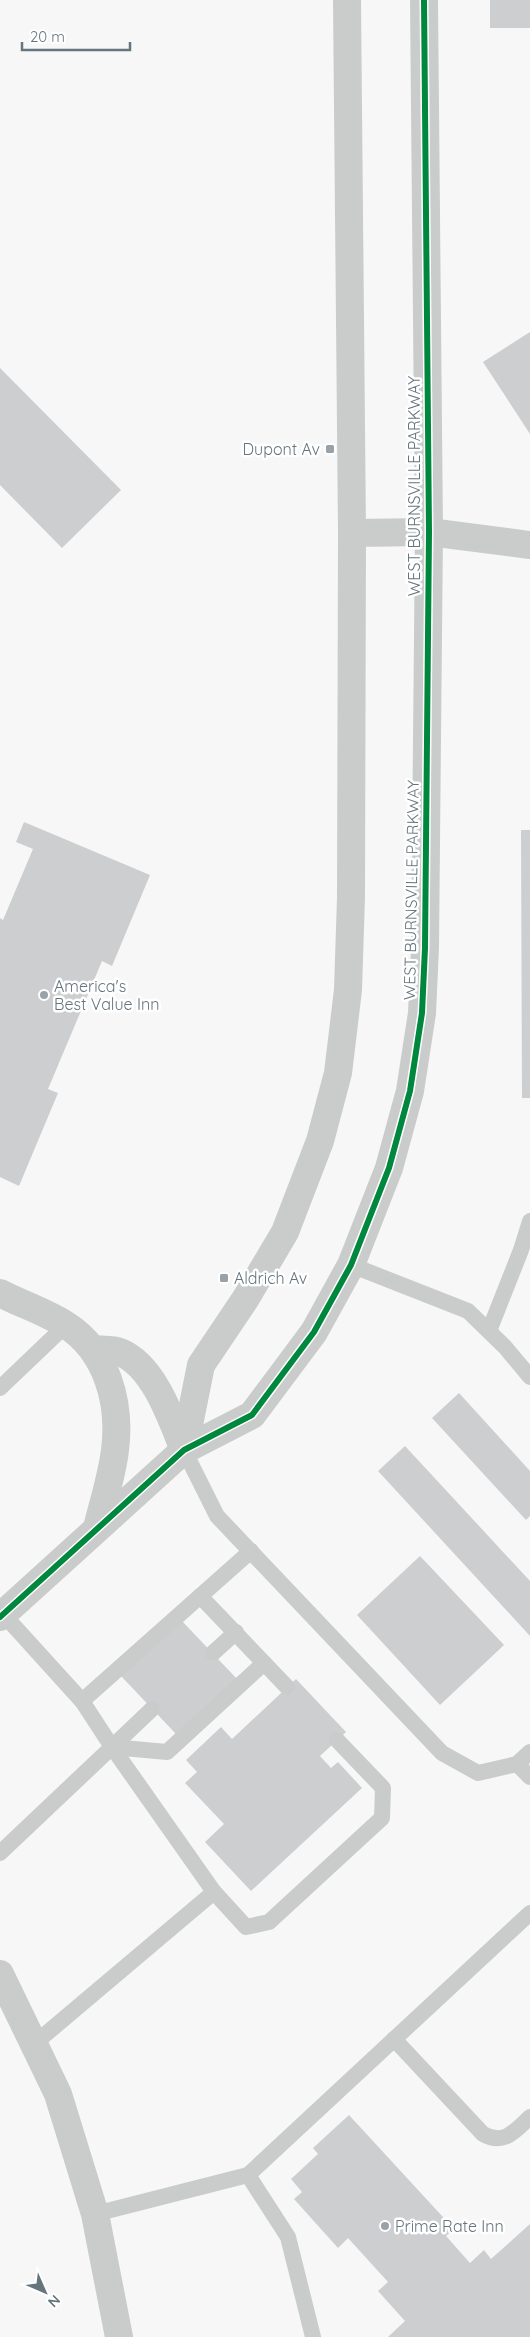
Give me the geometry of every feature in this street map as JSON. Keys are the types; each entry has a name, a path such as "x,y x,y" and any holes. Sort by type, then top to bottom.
{"street":[{"path":"184,1450 201,1365 246,1298 285,1232 320,1141 338,1074 348,990 351,897 352,533 347,0"},
{"name":"WEST BURNSVILLE PARKWAY","path":"2,1615 184,1450 252,1415 314,1332 352,1265 389,1168 410,1091 422,1013 429,532 424,0"},
{"path":"352,533 429,532 530,545"},
{"path":"0,1293 66,1325 93,1349 106,1373 116,1406 115,1450 97,1528"},
{"path":"93,1349 120,1352 144,1370 165,1403 184,1450"},
{"path":"0,1974 58,2094 95,2214 120,2337"}],"lane":[{"path":"489,1331 521,1250 530,1221"},
{"path":"352,1265 468,1311 530,1376"},
{"path":"0,1388 66,1325"},
{"path":"184,1450 217,1516 442,1753 478,1773 517,1764 530,1752"},
{"path":"82,1701 251,1551"},
{"path":"200,1596 288,1687"},
{"path":"2,1615 82,1701 214,1892 246,1927 270,1922 382,1818 383,1788 338,1740"},
{"path":"213,1653 236,1632"},
{"path":"112,1747 167,1752 264,1662"},
{"path":"0,1853 152,1709"},
{"path":"517,1764 530,1777"},
{"path":"34,2044 214,1892"},
{"path":"95,2214 248,2175 530,1913"},
{"path":"394,2039 483,2134 491,2139 501,2140 510,2136 530,2118"},
{"path":"248,2175 288,2238 314,2337"}],"building":[{"path":"490,0 530,0 530,28 490,28"},
{"path":"530,332 530,434 483,362"},
{"path":"0,368 121,490 62,548 0,485"},
{"name":"America's Best Value Inn","path":"24,822 150,875 112,966 102,961 48,1089 58,1093 19,1186 0,1177 0,918 3,920 33,849 16,842"},
{"path":"521,830 530,830 530,1098 522,1098"},
{"path":"459,1393 530,1471 530,1516 526,1520 432,1418"},
{"path":"405,1446 530,1581 530,1636 378,1471"},
{"path":"420,1556 504,1645 440,1705 357,1615"},
{"path":"181,1620 237,1679 177,1735 121,1676"},
{"path":"296,1679 346,1732 320,1756 331,1768 338,1762 362,1788 251,1891 205,1842 224,1824 185,1783 197,1772 186,1760 221,1727 232,1739"},
{"name":"Prime Rate Inn","path":"349,2115 454,2229 446,2236 470,2263 484,2250 491,2259 530,2224 530,2337 388,2337 405,2321 378,2291 388,2282 348,2238 338,2248 294,2199 302,2192 291,2179 318,2154 313,2148"}],"cycle path":[{"path":"0,1617 184,1450 252,1415 314,1332 351,1265 389,1168 410,1091 422,1013 425,948 429,532 424,0"}],"place":[{"name":"Dupont Av","path":"330,449"},
{"name":"America's Best Value Inn","path":"44,995"},
{"name":"Aldrich Av","path":"224,1278"},
{"name":"Prime Rate Inn","path":"385,2226"}]}
